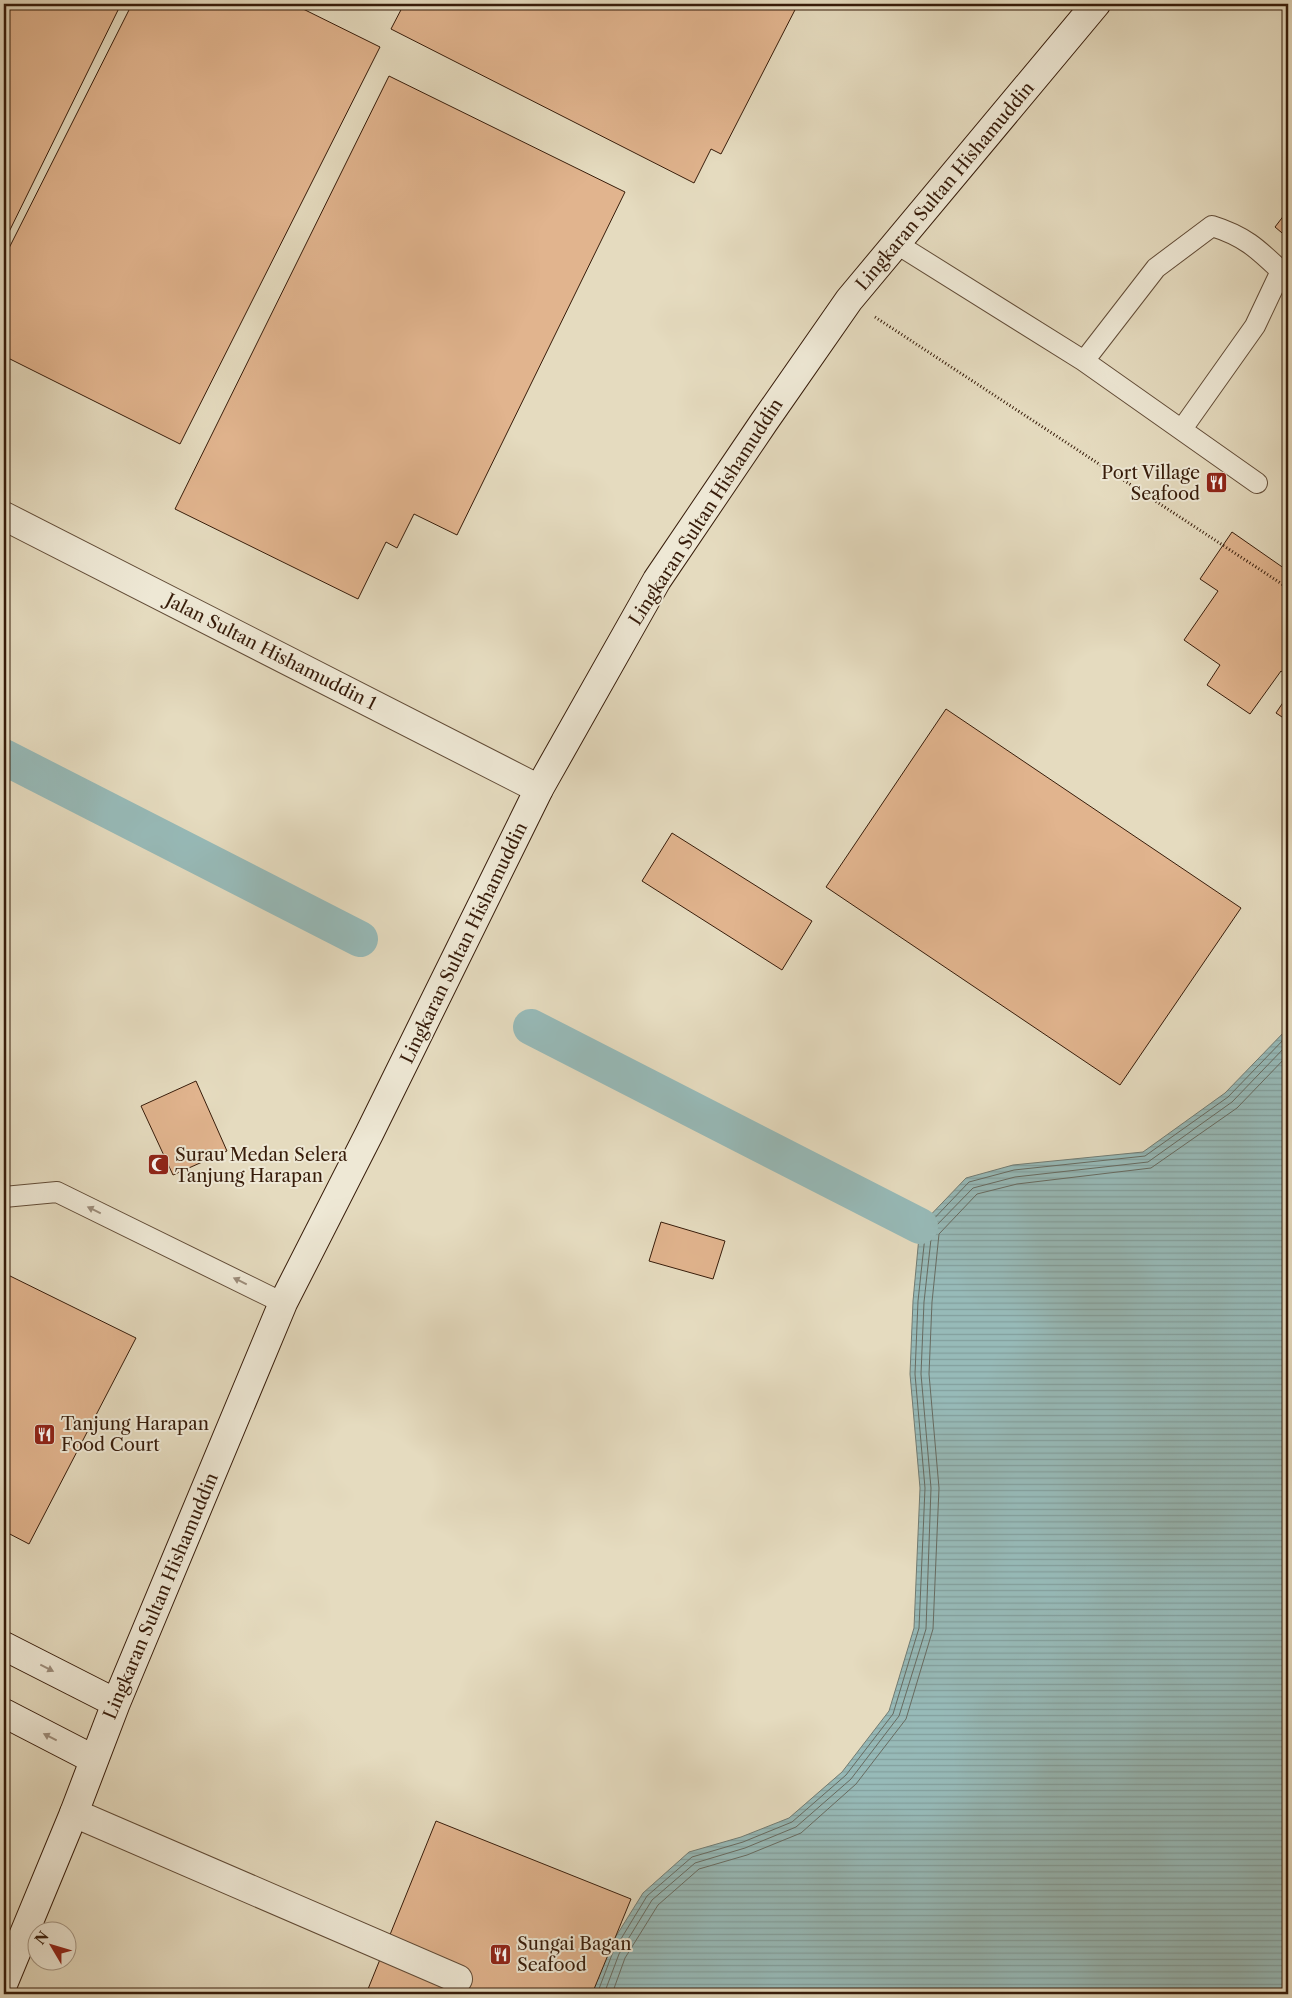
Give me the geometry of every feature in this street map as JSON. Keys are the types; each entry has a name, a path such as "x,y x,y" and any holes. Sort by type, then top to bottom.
{"street":[{"name":"Lingkaran Sultan Hishamuddin","path":"4,1982 74,1813 116,1703 283,1303 374,1125 539,789 657,580 849,300 1096,4"},
{"name":"Jalan Sultan Hishamuddin 1","path":"4,516 539,789"},
{"path":"4,1646 116,1703"},
{"path":"4,1713 94,1759"},
{"path":"74,1813 458,1979"}],"lane":[{"path":"1084,361 1156,268 1212,226 1237,234 1262,253 1281,271 1255,326 1182,429"},
{"path":"897,244 1084,361 1257,483"},
{"path":"4,1198 57,1192 283,1303"}],"path":[{"path":"849,300 1288,588"}],"water":[{"path":"1288,1028 1288,1994 592,1994 608,1949 643,1893 689,1852 741,1837 789,1818 842,1772 889,1711 914,1628 920,1488 910,1374 913,1301 920,1226 966,1178 1013,1165 1143,1152 1225,1093"}],"building":[{"path":"4,4 121,4 4,242"},
{"path":"132,4 293,4 380,47 180,444 4,356 4,258"},
{"path":"404,4 798,4 721,154 711,149 694,183 391,29"},
{"path":"389,76 625,192 457,535 414,514 397,548 386,542 358,599 175,509"},
{"path":"1288,210 1288,238 1275,227"},
{"path":"1232,532 1288,571 1288,676 1281,671 1250,714 1207,685 1220,665 1184,640 1218,591 1200,579"},
{"path":"1288,695 1288,721 1276,713"},
{"path":"946,709 1241,908 1120,1085 826,887"},
{"path":"672,833 812,921 782,970 642,881"},
{"path":"196,1081 227,1151 173,1175 141,1106"},
{"path":"661,1222 725,1241 713,1279 649,1261"},
{"name":"Tanjung Harapan Food Court","path":"4,1273 136,1338 29,1544 4,1531"},
{"path":"436,1821 631,1899 592,1994 366,1994"}],"waterway":[{"path":"4,757 360,939"},
{"path":"531,1027 920,1226"}],"place":[{"name":"Port Village Seafood","path":"1216,483"},
{"name":"Surau Medan Selera Tanjung Harapan","path":"159,1165"},
{"name":"Tanjung Harapan Food Court","path":"45,1434"},
{"name":"Sungai Bagan Seafood","path":"501,1954"}]}
